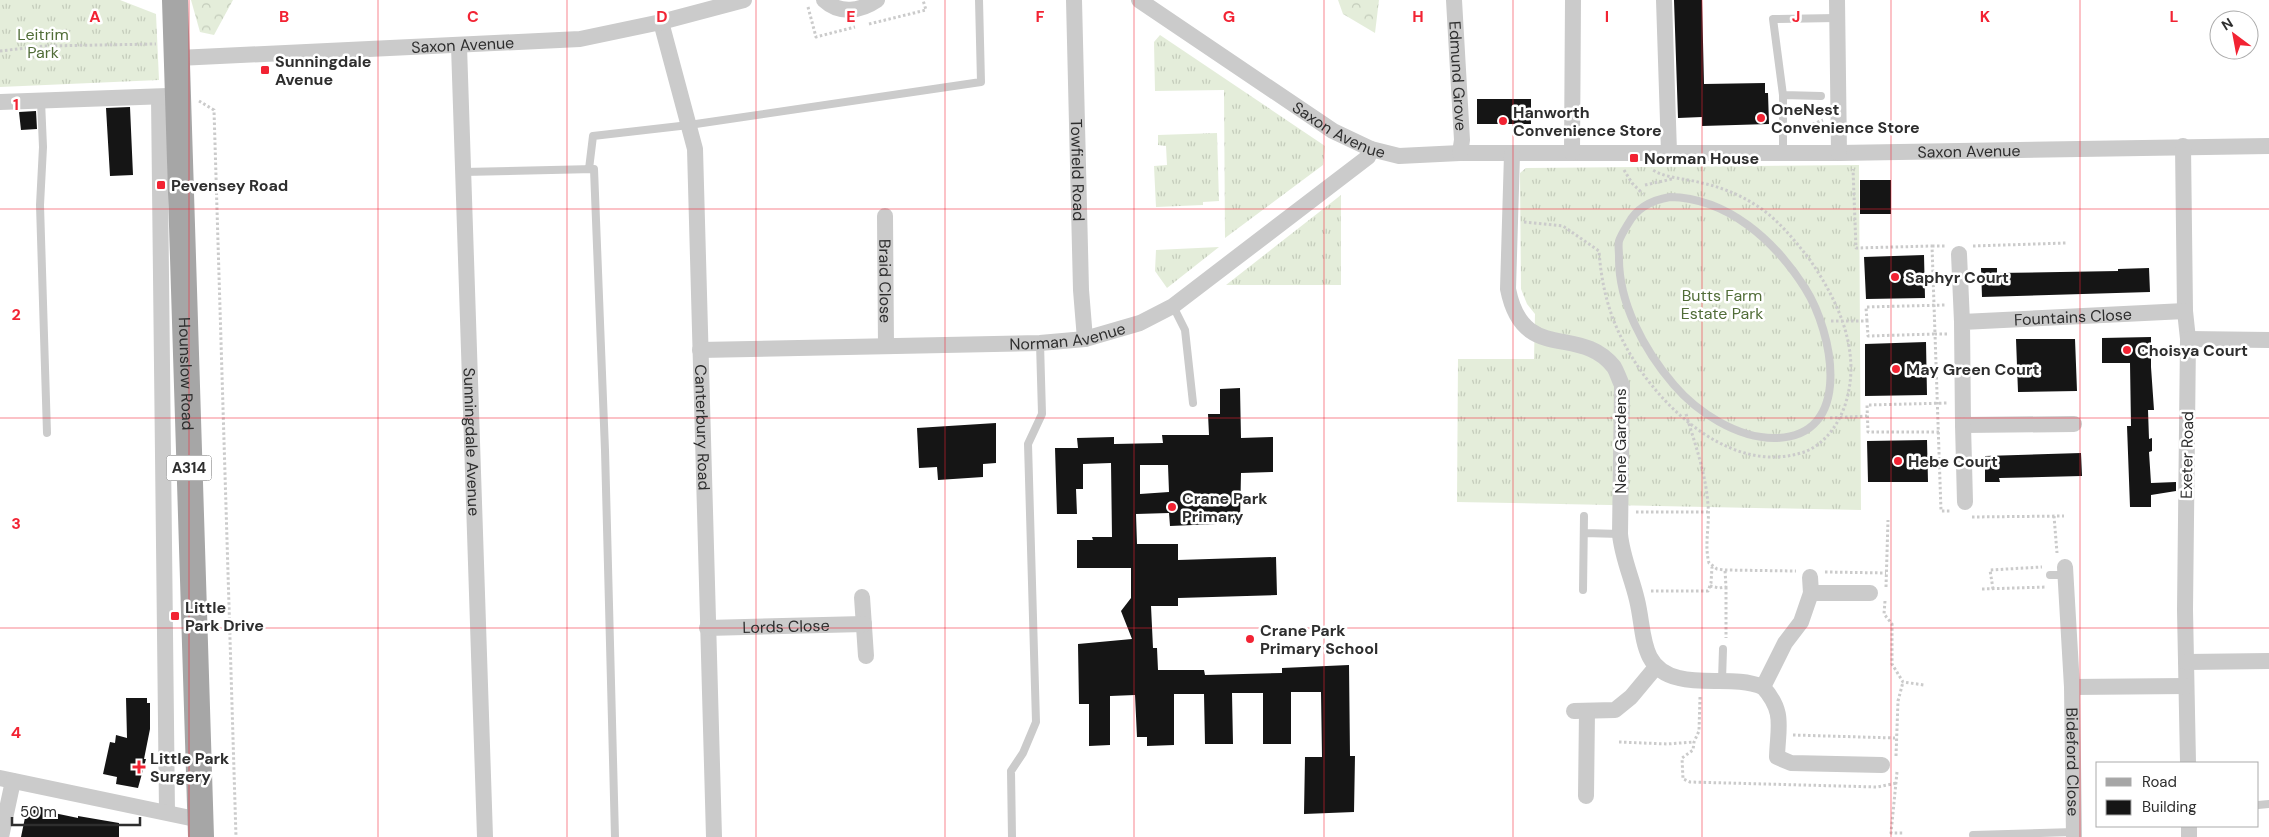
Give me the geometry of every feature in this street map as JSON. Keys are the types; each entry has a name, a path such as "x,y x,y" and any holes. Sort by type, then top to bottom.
{"main road":[{"name":"Hounslow Road","path":"175,0 170,44 168,96 201,828"}],"street":[{"name":"Saxon Avenue","path":"170,44 459,46 580,39 661,22 744,0"},
{"path":"824,0 840,9 854,10 868,7 878,0"},
{"name":"Towfield Road","path":"1074,0 1081,290 1085,339"},
{"name":"Saxon Avenue","path":"1139,0 1333,131 1370,149 1399,156 1460,153 1846,153 2269,146"},
{"name":"Edmund Grove","path":"1454,0 1462,140 1460,153"},
{"path":"1572,153 1573,0"},
{"path":"1664,0 1669,152"},
{"path":"1837,0 1837,116 1846,153"},
{"name":"Canterbury Road","path":"661,22 695,149 714,837"},
{"name":"Sunningdale Avenue","path":"459,46 485,837"},
{"path":"0,102 41,99 168,96 167,812"},
{"name":"Exeter Road","path":"2183,146 2185,311 2188,339 2186,662 2188,762"},
{"name":"Norman Avenue","path":"700,350 1040,343 1085,339 1140,323 1174,306 1368,157 1370,149"},
{"name":"Nene Gardens","path":"1512,154 1508,288 1511,307 1522,325 1538,337 1582,347 1599,354 1614,367 1622,385 1621,547 1638,601 1642,634 1647,653 1656,667"},
{"name":"Braid Close","path":"885,216 886,346"},
{"path":"1959,248 1965,507"},
{"name":"Fountains Close","path":"1962,327 2185,311"},
{"path":"2188,339 2269,340"},
{"path":"1963,425 2074,424"},
{"name":"Bideford Close","path":"2062,576 2072,687 2074,834"},
{"path":"1763,687 1784,644 1801,622 1810,578 1870,593"},
{"path":"862,597 866,656"},
{"name":"Lords Close","path":"707,628 864,624"},
{"path":"2186,662 2269,661"},
{"path":"1586,796 1581,711 1615,710 1631,697 1656,667 1667,674 1681,679 1750,682 1763,687 1775,701 1779,714 1777,757 1791,763 1882,765"},
{"name":"Bideford Close","path":"2072,687 2186,686"},
{"path":"1,837 7,779 167,812 201,828"}],"lane":[{"path":"589,169 593,136 689,125 981,82 979,0"},
{"path":"1783,153 1783,95 1773,19 1836,18"},
{"path":"1783,95 1821,96"},
{"path":"41,99 43,147 40,204 47,433"},
{"path":"464,172 594,169 605,450 615,837"},
{"path":"1670,197 1688,197 1709,203 1730,213 1754,229 1788,264 1806,289 1821,321 1827,340 1831,370 1828,403 1820,418 1812,426 1798,434 1780,438 1759,438 1740,432 1717,421 1674,386 1653,356 1636,326 1624,296 1618,272 1619,241 1631,219 1651,201 1670,197"},
{"path":"1174,306 1185,330 1193,403"},
{"path":"1012,837 1012,770 1023,753 1036,722 1028,444 1042,414 1040,343"},
{"path":"1583,590 1584,516"},
{"path":"1584,533 1620,534"},
{"path":"1722,680 1723,648"},
{"path":"1973,835 2074,834"}],"path":[{"path":"150,45 150,41 170,44"},
{"path":"0,51 44,46 170,44"},
{"path":"214,110 236,837"},
{"path":"1784,133 1790,134 1828,117 1837,116"},
{"path":"1846,153 1856,248 1932,246 1959,248 2066,243"},
{"path":"1621,163 1632,183 1651,201"},
{"path":"1518,222 1563,226 1599,251 1605,296 1627,351 1647,381 1668,406 1688,422 1714,440 1733,449 1768,457 1802,453 1815,446 1830,434 1841,417 1848,396 1851,374 1849,344 1844,321 1823,279 1788,232 1767,213 1744,198 1726,191 1703,183 1675,179 1659,174 1651,169 1647,163"},
{"path":"1645,185 1675,179"},
{"path":"1932,246 1941,511 1965,507 1968,517 2064,516"},
{"path":"1961,305 1866,308 1868,336 1935,334 1962,327"},
{"path":"1821,321 1867,321"},
{"path":"1648,591 1708,591 1710,586 1712,567 1708,557 1708,512 1701,463 1674,386"},
{"path":"1938,432 1868,432 1867,405 1963,402"},
{"path":"1820,418 1867,416"},
{"path":"1628,512 1708,512"},
{"path":"2054,516 2057,553 2062,576"},
{"path":"1888,520 1884,614 1892,624 1892,664 1903,682 1924,685"},
{"path":"1712,567 1725,570 1810,578 1886,573"},
{"path":"1723,648 1727,635 1725,570"},
{"path":"1993,589 1990,570 2062,576"},
{"path":"1982,589 1993,589 2062,576"},
{"path":"1710,586 1726,587"},
{"path":"1701,679 1699,731 1693,750 1682,758 1683,779 1690,782 1877,787 1897,783"},
{"path":"1778,734 1895,738"},
{"path":"1619,742 1668,744 1694,742"}],"green space":[{"name":"Leitrim Park","path":"0,0 120,0 156,14 159,80 0,87"},
{"path":"191,0 233,0 214,35 200,32"},
{"path":"1338,0 1379,0 1375,33 1343,14"},
{"path":"1160,35 1325,146 1323,165 1225,238 1224,90 1155,91 1154,42"},
{"path":"1217,133 1219,201 1203,202 1203,205 1156,207 1154,166 1167,165 1166,146 1158,145 1158,135"},
{"name":"Butts Farm Estate Park","path":"1859,165 1861,510 1457,502 1458,359 1534,359 1535,314 1527,304 1521,289 1520,173 1526,168"},
{"path":"1341,195 1341,285 1226,285"},
{"path":"1219,247 1167,288 1155,271 1156,250"}],"building":[{"path":"1674,0 1702,0 1704,84 1765,83 1765,93 1768,93 1769,124 1702,126 1702,117 1678,118"},
{"path":"1477,99 1531,99 1531,124 1477,124"},
{"path":"130,107 133,175 110,176 106,108"},
{"path":"36,111 37,129 21,130 19,112"},
{"path":"1860,180 1891,180 1891,214 1860,214"},
{"name":"Saphyr Court","path":"1924,255 1925,298 1866,299 1864,257"},
{"path":"1981,268 1997,268 1997,273 2118,271 2118,269 2149,268 2150,292 1982,297"},
{"path":"2151,337 2154,410 2148,410 2149,439 2152,438 2152,451 2149,452 2151,483 2176,482 2176,491 2151,495 2151,507 2130,507 2127,426 2131,426 2130,363 2102,363 2102,338"},
{"path":"2016,339 2075,339 2077,391 2018,392"},
{"name":"May Green Court","path":"1926,342 1927,395 1865,396 1865,344"},
{"path":"1240,388 1241,438 1273,437 1273,472 1241,473 1240,523 1170,526 1169,513 1136,514 1137,544 1178,544 1178,560 1276,557 1277,595 1178,598 1178,606 1151,606 1153,648 1157,648 1158,670 1204,670 1205,675 1282,673 1282,668 1349,665 1350,756 1355,756 1354,812 1304,814 1305,757 1322,757 1321,692 1291,692 1291,744 1263,744 1263,693 1232,693 1233,744 1205,744 1204,694 1174,694 1174,745 1147,746 1147,737 1137,737 1135,695 1110,696 1110,745 1089,746 1089,704 1079,704 1078,644 1132,639 1121,611 1131,598 1131,568 1077,568 1077,540 1093,540 1092,537 1112,537 1111,463 1083,464 1083,489 1076,489 1077,514 1057,514 1055,448 1078,448 1077,438 1114,437 1114,444 1163,443 1162,435 1209,435 1208,414 1220,414 1220,389","holes":["1140,465 1168,465 1169,492 1140,494"]},
{"path":"996,423 996,463 983,464 983,477 938,480 937,467 919,468 917,428"},
{"name":"Hebe Court","path":"1927,440 1928,482 1868,482 1867,441"},
{"path":"2081,453 2082,476 1999,478 2000,482 1985,482 1985,456"},
{"path":"126,698 147,698 147,703 150,703 150,729 144,759 146,759 138,788 116,784 117,777 103,774 110,742 115,743 116,735 127,738"},
{"path":"36,806 54,810 54,813 78,818 78,816 119,823 119,837 21,837 27,808 35,810"}],"place":[{"name":"Sunningdale Avenue","path":"265,70"},
{"name":"OneNest Convenience Store","path":"1761,118"},
{"name":"Hanworth Convenience Store","path":"1503,121"},
{"name":"Norman House","path":"1634,158"},
{"name":"Pevensey Road","path":"161,185"},
{"name":"Saphyr Court","path":"1895,277"},
{"name":"Choisya Court","path":"2127,350"},
{"name":"May Green Court","path":"1896,369"},
{"name":"Hebe Court","path":"1898,461"},
{"name":"Crane Park Primary","path":"1172,507"},
{"name":"Little Park Drive","path":"175,616"},
{"name":"Crane Park Primary School","path":"1250,639"},
{"name":"Little Park Surgery","path":"139,767"}]}
